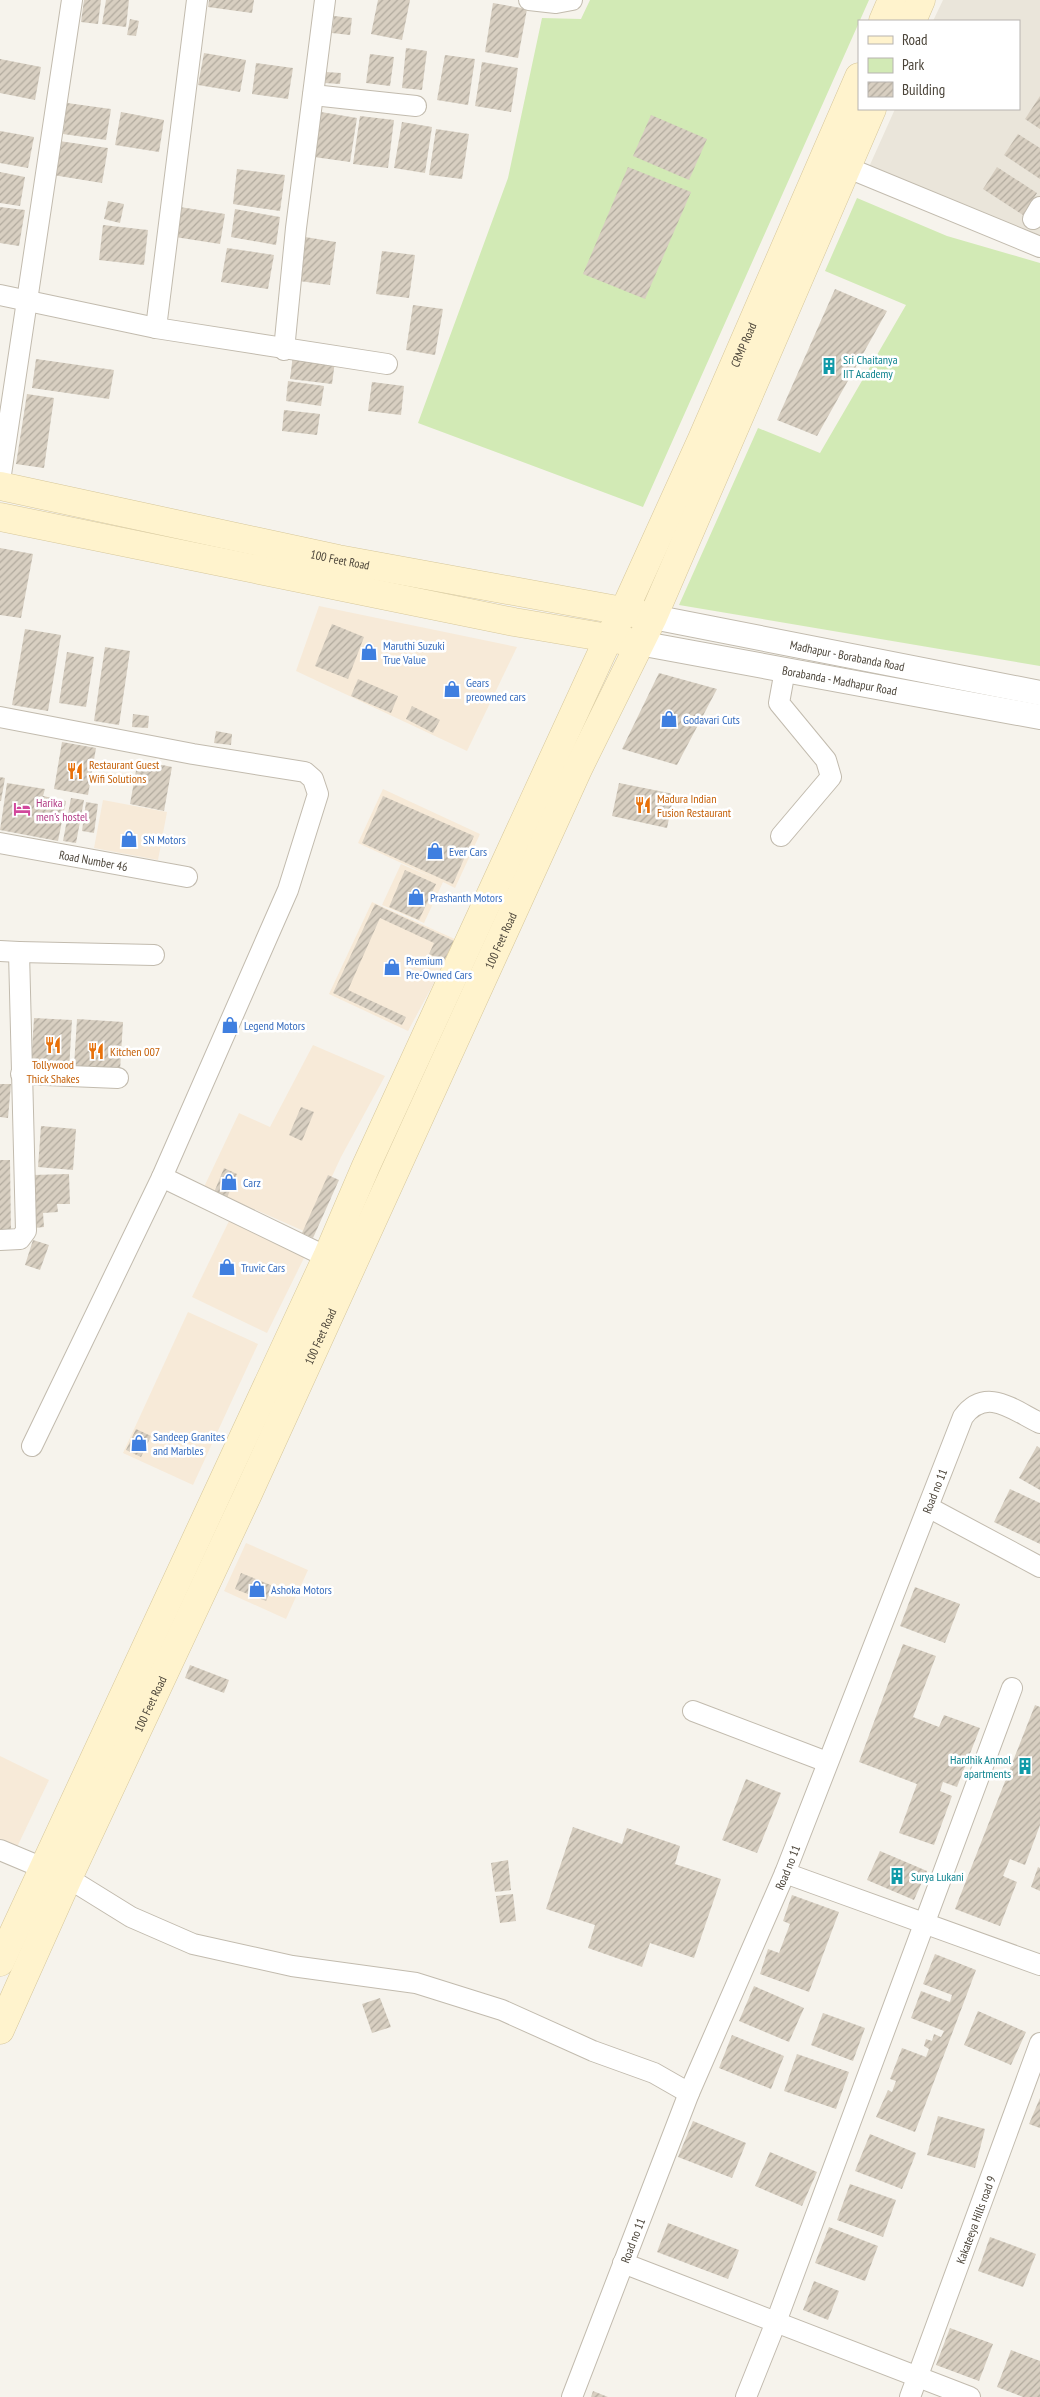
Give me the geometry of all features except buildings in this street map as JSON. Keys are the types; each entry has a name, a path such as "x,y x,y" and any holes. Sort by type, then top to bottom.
{"main road":[{"path":"883,20 892,0"},
{"path":"912,20 922,0"},
{"name":"CRMP Road","path":"609,637 624,611 702,439 858,79"},
{"name":"CRMP Road","path":"653,617 872,110"},
{"name":"100 Feet Road","path":"0,486 338,558 653,617 579,767 247,1496 68,1878 0,2030"},
{"path":"0,518 514,622 639,643"},
{"path":"0,1962 327,1257 366,1166 609,637"}],"street":[{"path":"0,481 26,300 58,107 72,0"},
{"path":"156,328 197,0"},
{"path":"284,350 325,0"},
{"path":"529,0 556,3 572,0"},
{"path":"313,95 416,106"},
{"path":"846,168 1040,247"},
{"path":"0,295 156,328 284,350 387,364"},
{"name":"Madhapur - Borabanda Road","path":"653,617 1040,693"},
{"name":"Borabanda - Madhapur Road","path":"639,643 1040,717"},
{"path":"781,836 831,778 826,760 779,703 786,670"},
{"path":"0,717 193,754 305,772 313,779 318,794 288,890 162,1177 32,1446"},
{"name":"Road Number 46","path":"0,843 188,877"},
{"path":"0,1240 20,1239 26,1231 22,1074 10,951 154,955"},
{"path":"22,1074 118,1078"},
{"path":"162,1177 327,1257"},
{"name":"Road no 11","path":"572,2397 689,2092 785,1874 827,1762 839,1738 963,1417 971,1406 982,1401 992,1401 1040,1423"},
{"path":"928,1507 1040,1567"},
{"path":"746,2397 925,1925 1012,1688"},
{"path":"693,1711 827,1762"},
{"path":"0,1850 42,1868"},
{"path":"785,1874 1040,1965"},
{"path":"68,1878 131,1917 193,1944 292,1966 416,1983 502,2010 593,2051 654,2073 689,2092"},
{"name":"Kakateeya Hills road 9","path":"910,2397 1040,2043"},
{"path":"623,2262 970,2397"}],"shaded area":[{"path":"943,0 1040,0 1040,235 1003,224 869,167 895,110 1020,110 1020,20 933,20"},
{"path":"319,606 517,647 467,751 296,671"},
{"path":"383,789 480,834 455,888 443,882 424,923 382,905 401,864 434,878 358,843"},
{"path":"103,800 167,812 158,860 94,848"},
{"name":"Premium Pre-Owned Cars","path":"372,902 457,940 408,1031 329,994"},
{"path":"313,1045 385,1076 341,1157 306,1232 204,1187 239,1113 270,1127"},
{"path":"230,1219 305,1256 267,1333 192,1297"},
{"path":"188,1312 258,1344 193,1485 123,1453"},
{"path":"246,1543 308,1570 286,1619 224,1591"},
{"path":"0,1756 49,1780 17,1847 0,1839"}],"green space":[{"path":"590,0 869,0 860,20 858,20 858,25 643,507 418,423 508,178 542,18 581,19"},
{"path":"857,198 947,236 1040,263 1040,666 679,605 758,428 820,453 906,305 825,271"}],"place":[{"name":"Sri Chaitanya IIT Academy","path":"829,366"},
{"name":"Maruthi Suzuki True Value","path":"369,652"},
{"name":"Gears preowned cars","path":"452,689"},
{"name":"Godavari Cuts","path":"669,719"},
{"name":"Restaurant Guest Wifi Solutions","path":"75,771"},
{"name":"Madura Indian Fusion Restaurant","path":"643,805"},
{"name":"Harika men's hostel","path":"22,809"},
{"name":"SN Motors","path":"129,839"},
{"name":"Ever Cars","path":"435,851"},
{"name":"Prashanth Motors","path":"416,897"},
{"name":"Premium Pre-Owned Cars","path":"392,967"},
{"name":"Legend Motors","path":"230,1025"},
{"name":"Tollywood Thick Shakes","path":"53,1045"},
{"name":"Kitchen 007","path":"96,1051"},
{"name":"Carz","path":"229,1182"},
{"name":"Truvic Cars","path":"227,1267"},
{"name":"Sandeep Granites and Marbles","path":"139,1443"},
{"name":"Ashoka Motors","path":"257,1589"},
{"name":"Hardhik Anmol apartments","path":"1025,1766"},
{"name":"Surya Lukani","path":"897,1876"}]}
